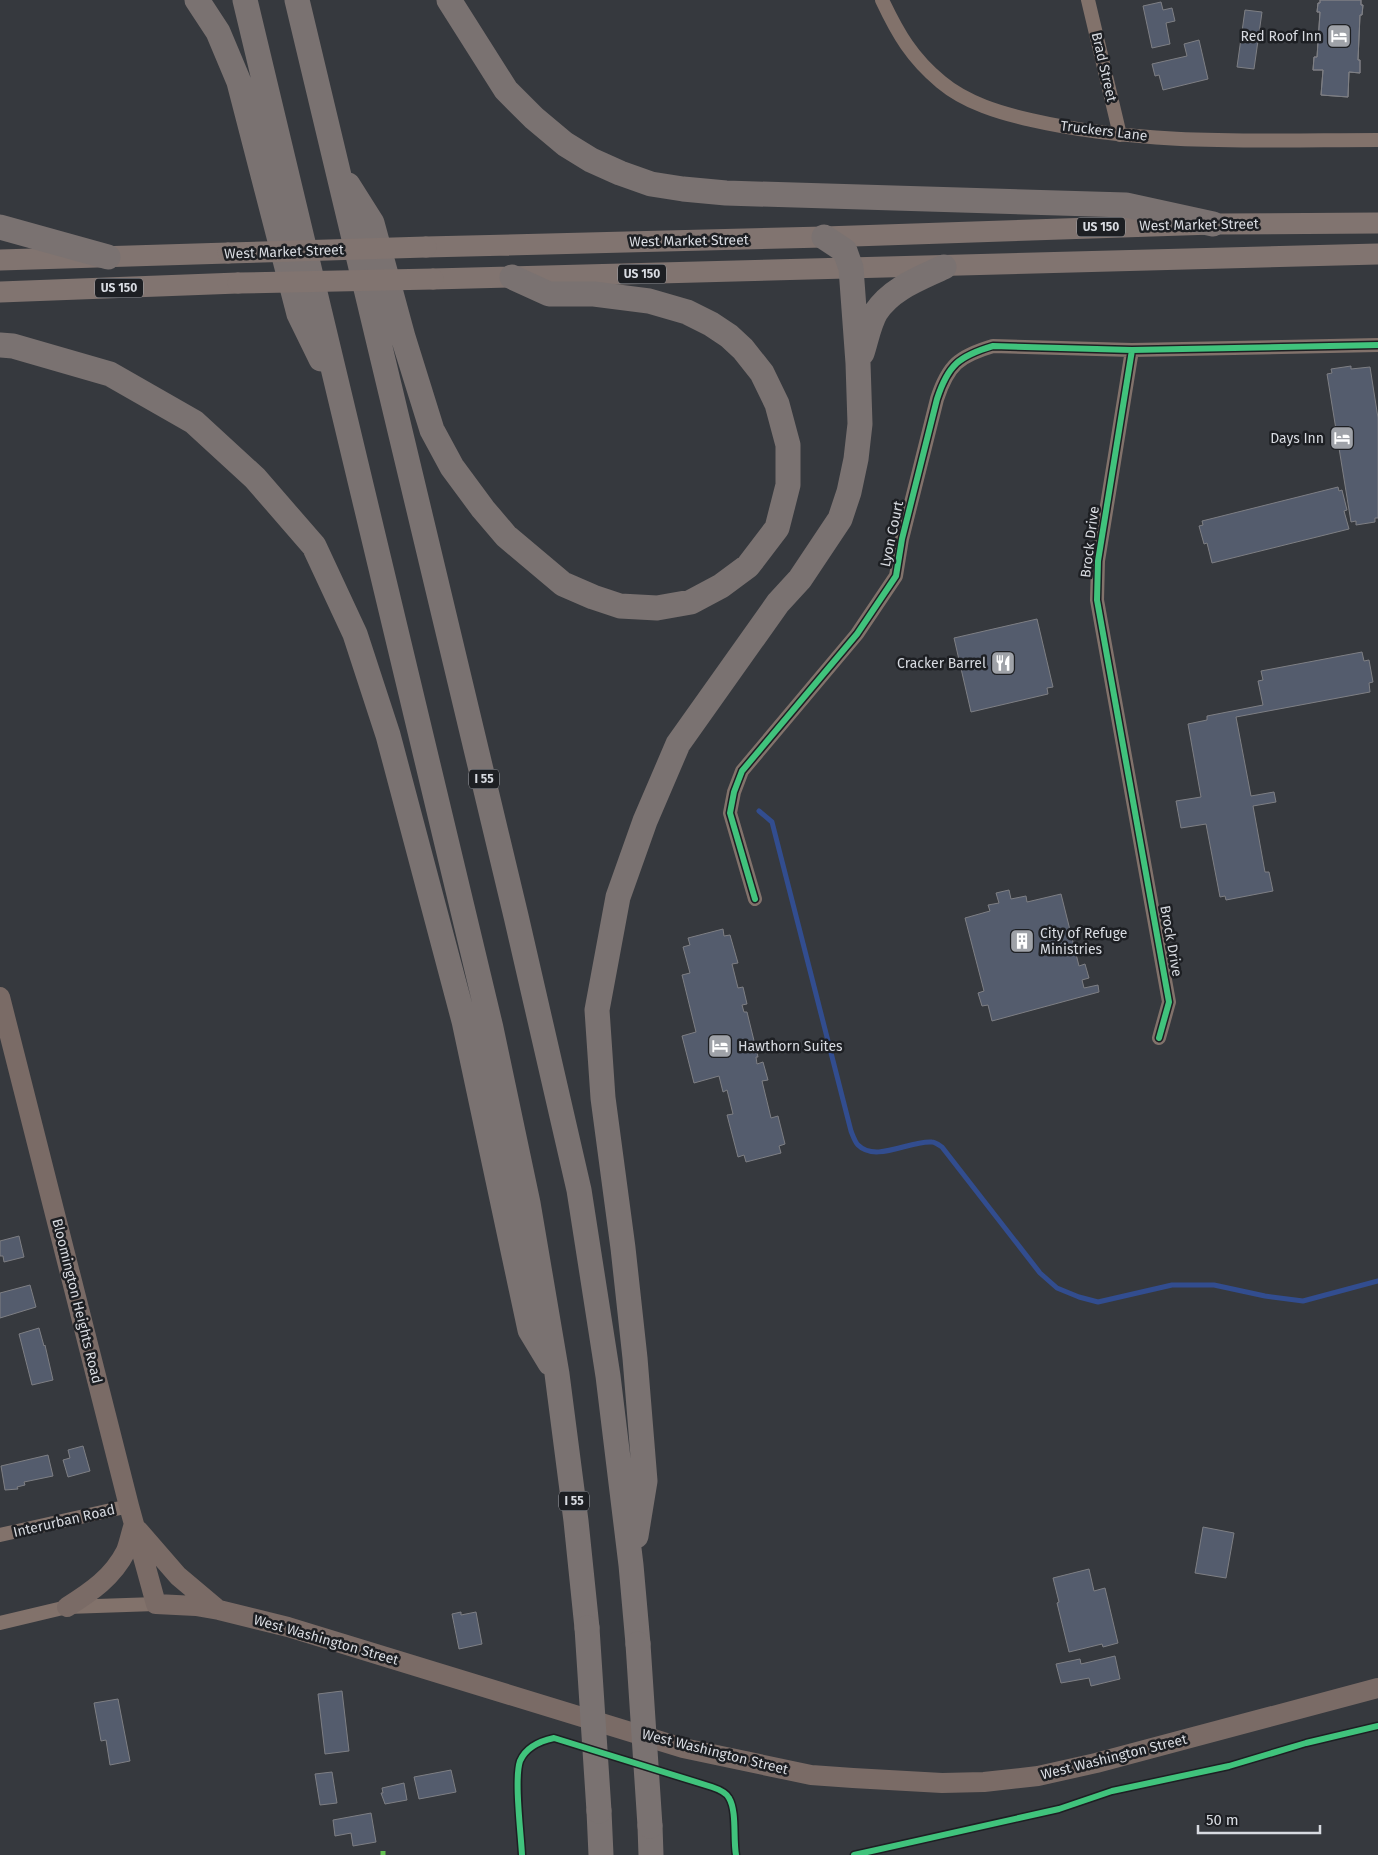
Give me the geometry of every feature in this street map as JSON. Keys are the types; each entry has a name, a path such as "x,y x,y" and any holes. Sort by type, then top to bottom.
{"highway":[{"path":"197,0 218,32 239,82 299,314 340,399"},
{"name":"I 55","path":"246,0 491,1028 528,1203 557,1374 576,1521 587,1628 601,1855"},
{"name":"I 55","path":"297,0 516,916 579,1190 608,1376 632,1566 651,1855"},
{"path":"449,0 506,90 534,118 565,144 591,160 651,184 726,192 1126,206 1213,224"},
{"path":"338,169 372,223 402,337 432,430 452,467 506,536 563,584 620,606 657,608 691,602 721,586 748,566 777,528 788,485 788,445 777,404 762,373 729,336 687,312 640,300 594,294 549,294 512,277"},
{"path":"0,227 108,257"},
{"path":"632,1566 645,1481 635,1358 623,1248 603,1098 597,1010 618,896 645,821 678,744 778,603 800,579 840,519 849,492 856,459 860,424 852,268 845,251 824,237"},
{"path":"858,363 875,314 889,296 908,284 944,267"},
{"path":"0,345 12,346 110,374 194,422 255,478 314,546 355,634 388,735 464,1021 530,1330 557,1374"}],"main road":[{"name":"West Market Street","path":"0,260 1213,224 1378,223"},
{"name":"US 150","path":"0,292 238,283 944,267 1378,254"},
{"name":"Bloomington Heights Road","path":"0,997 131,1515 156,1604"},
{"path":"67,1608 95,1589 110,1575 126,1550 131,1515"},
{"path":"131,1515 178,1576 219,1610"},
{"name":"West Washington Street","path":"156,1604 196,1606 219,1610 288,1627 684,1748 811,1775 861,1779 942,1783 984,1782 1038,1776 1096,1763 1378,1688"}],"street":[{"name":"Truckers Lane","path":"882,0 906,46 942,83 974,102 1014,116 1062,127 1120,135 1204,140 1378,140"},
{"name":"Brad Street","path":"1088,0 1120,135"},
{"path":"1132,350 1378,345"},
{"name":"Lyon Court","path":"754,899 730,813 734,792 742,771 858,634 896,576 902,540 943,380 959,360 974,351 993,346 1132,350"},
{"name":"Brock Drive","path":"1132,350 1098,561 1097,600 1169,1002 1159,1038"},
{"name":"Interurban Road","path":"0,1535 131,1515"},
{"name":"West Washington Street","path":"0,1623 67,1608 156,1604"}],"building":[{"name":"Red Roof Inn","path":"1320,0 1361,0 1361,5 1363,5 1362,15 1360,15 1358,60 1360,60 1360,73 1349,72 1348,97 1321,95 1323,70 1313,70 1314,57 1317,57 1320,12 1317,12"},
{"name":"Red Roof Inn","path":"1320,0 1361,0 1361,5 1363,5 1362,15 1360,15 1358,60 1360,60 1360,73 1349,72 1348,97 1321,95 1323,70 1313,70 1314,57 1317,57 1320,12 1317,12"},
{"path":"1161,2 1163,10 1172,8 1175,21 1166,23 1170,44 1152,48 1143,6"},
{"path":"1245,10 1262,12 1254,69 1237,67"},
{"path":"1199,40 1208,79 1163,90 1159,75 1155,76 1152,64 1187,56 1184,44"},
{"path":"1351,366 1351,369 1370,367 1378,418 1378,518 1375,518 1375,522 1356,525 1356,521 1351,522 1327,374 1332,373 1331,369"},
{"path":"1338,487 1339,491 1342,490 1347,510 1344,511 1349,529 1212,563 1207,543 1204,544 1199,526 1203,525 1202,521"},
{"name":"Cracker Barrel","path":"1037,619 1053,687 1047,688 1048,694 971,712 954,638"},
{"path":"1362,652 1364,661 1369,660 1373,682 1369,683 1370,692 1236,717 1251,796 1274,792 1276,802 1253,806 1265,872 1269,872 1273,891 1226,900 1225,896 1220,897 1206,824 1181,828 1176,801 1201,797 1188,724 1207,720 1207,716 1263,705 1258,681 1263,680 1261,671"},
{"name":"City of Refuge Ministries","path":"1009,890 1011,899 1026,896 1027,902 1061,894 1079,966 1085,964 1089,978 1082,980 1084,988 1098,985 1099,992 992,1021 988,1005 982,1006 978,993 984,991 965,918 990,911 988,905 999,903 996,893"},
{"name":"Hawthorn Suites","path":"723,929 724,936 730,935 738,963 732,964 738,988 743,987 747,1004 742,1005 744,1012 747,1012 758,1057 756,1057 757,1064 763,1062 768,1080 762,1081 771,1118 778,1116 785,1144 779,1146 781,1153 746,1162 744,1155 738,1157 727,1115 733,1114 727,1090 723,1092 719,1076 694,1083 682,1036 696,1032 682,975 690,973 683,947 690,945 688,938"},
{"path":"19,1236 24,1257 4,1262 3,1256 0,1256 0,1241"},
{"path":"30,1285 36,1307 0,1318 0,1293"},
{"path":"39,1328 53,1380 32,1385 19,1334"},
{"path":"83,1446 90,1471 68,1477 63,1460 70,1458 68,1450"},
{"path":"48,1455 53,1476 24,1482 25,1485 17,1487 18,1489 5,1490 1,1466"},
{"path":"1203,1527 1234,1533 1226,1578 1195,1573"},
{"path":"1089,1569 1094,1591 1105,1588 1118,1643 1103,1647 1102,1644 1069,1652 1053,1578"},
{"path":"461,1612 461,1615 476,1612 482,1644 459,1649 452,1614"},
{"path":"1115,1656 1120,1679 1091,1686 1089,1678 1061,1683 1056,1664 1080,1659 1081,1664"},
{"path":"342,1691 349,1751 325,1754 318,1694"},
{"path":"118,1699 130,1761 110,1765 106,1740 101,1741 94,1703"},
{"path":"451,1770 456,1792 419,1799 414,1777"},
{"path":"332,1772 337,1803 320,1805 315,1774"},
{"path":"404,1783 407,1800 385,1804 381,1793 383,1793 382,1788"},
{"path":"371,1813 376,1842 353,1846 351,1833 335,1836 333,1820"}],"waterway":[{"path":"759,811 772,822 851,1131 858,1145 865,1150 874,1152 894,1150 923,1142 933,1142 940,1145 1040,1273 1057,1288 1098,1302 1172,1285 1214,1285 1265,1296 1303,1301 1378,1281"}],"cycle path":[{"path":"755,899 730,813 734,792 742,771 857,634 896,576 902,539 937,399 941,387 956,364 971,354 993,346 1132,350 1378,345"},
{"path":"1132,350 1098,561 1097,600 1169,1002 1159,1038"},
{"path":"854,1855 1059,1809 1112,1791 1229,1766 1306,1743 1378,1726"},
{"path":"522,1855 518,1793 520,1761 534,1745 554,1738 724,1792 728,1796 733,1810 736,1855"}],"place":[{"name":"Red Roof Inn","path":"1339,36"},
{"name":"Days Inn","path":"1342,438"},
{"name":"Cracker Barrel","path":"1003,663"},
{"name":"City of Refuge Ministries","path":"1022,941"},
{"name":"Hawthorn Suites","path":"720,1046"}]}
